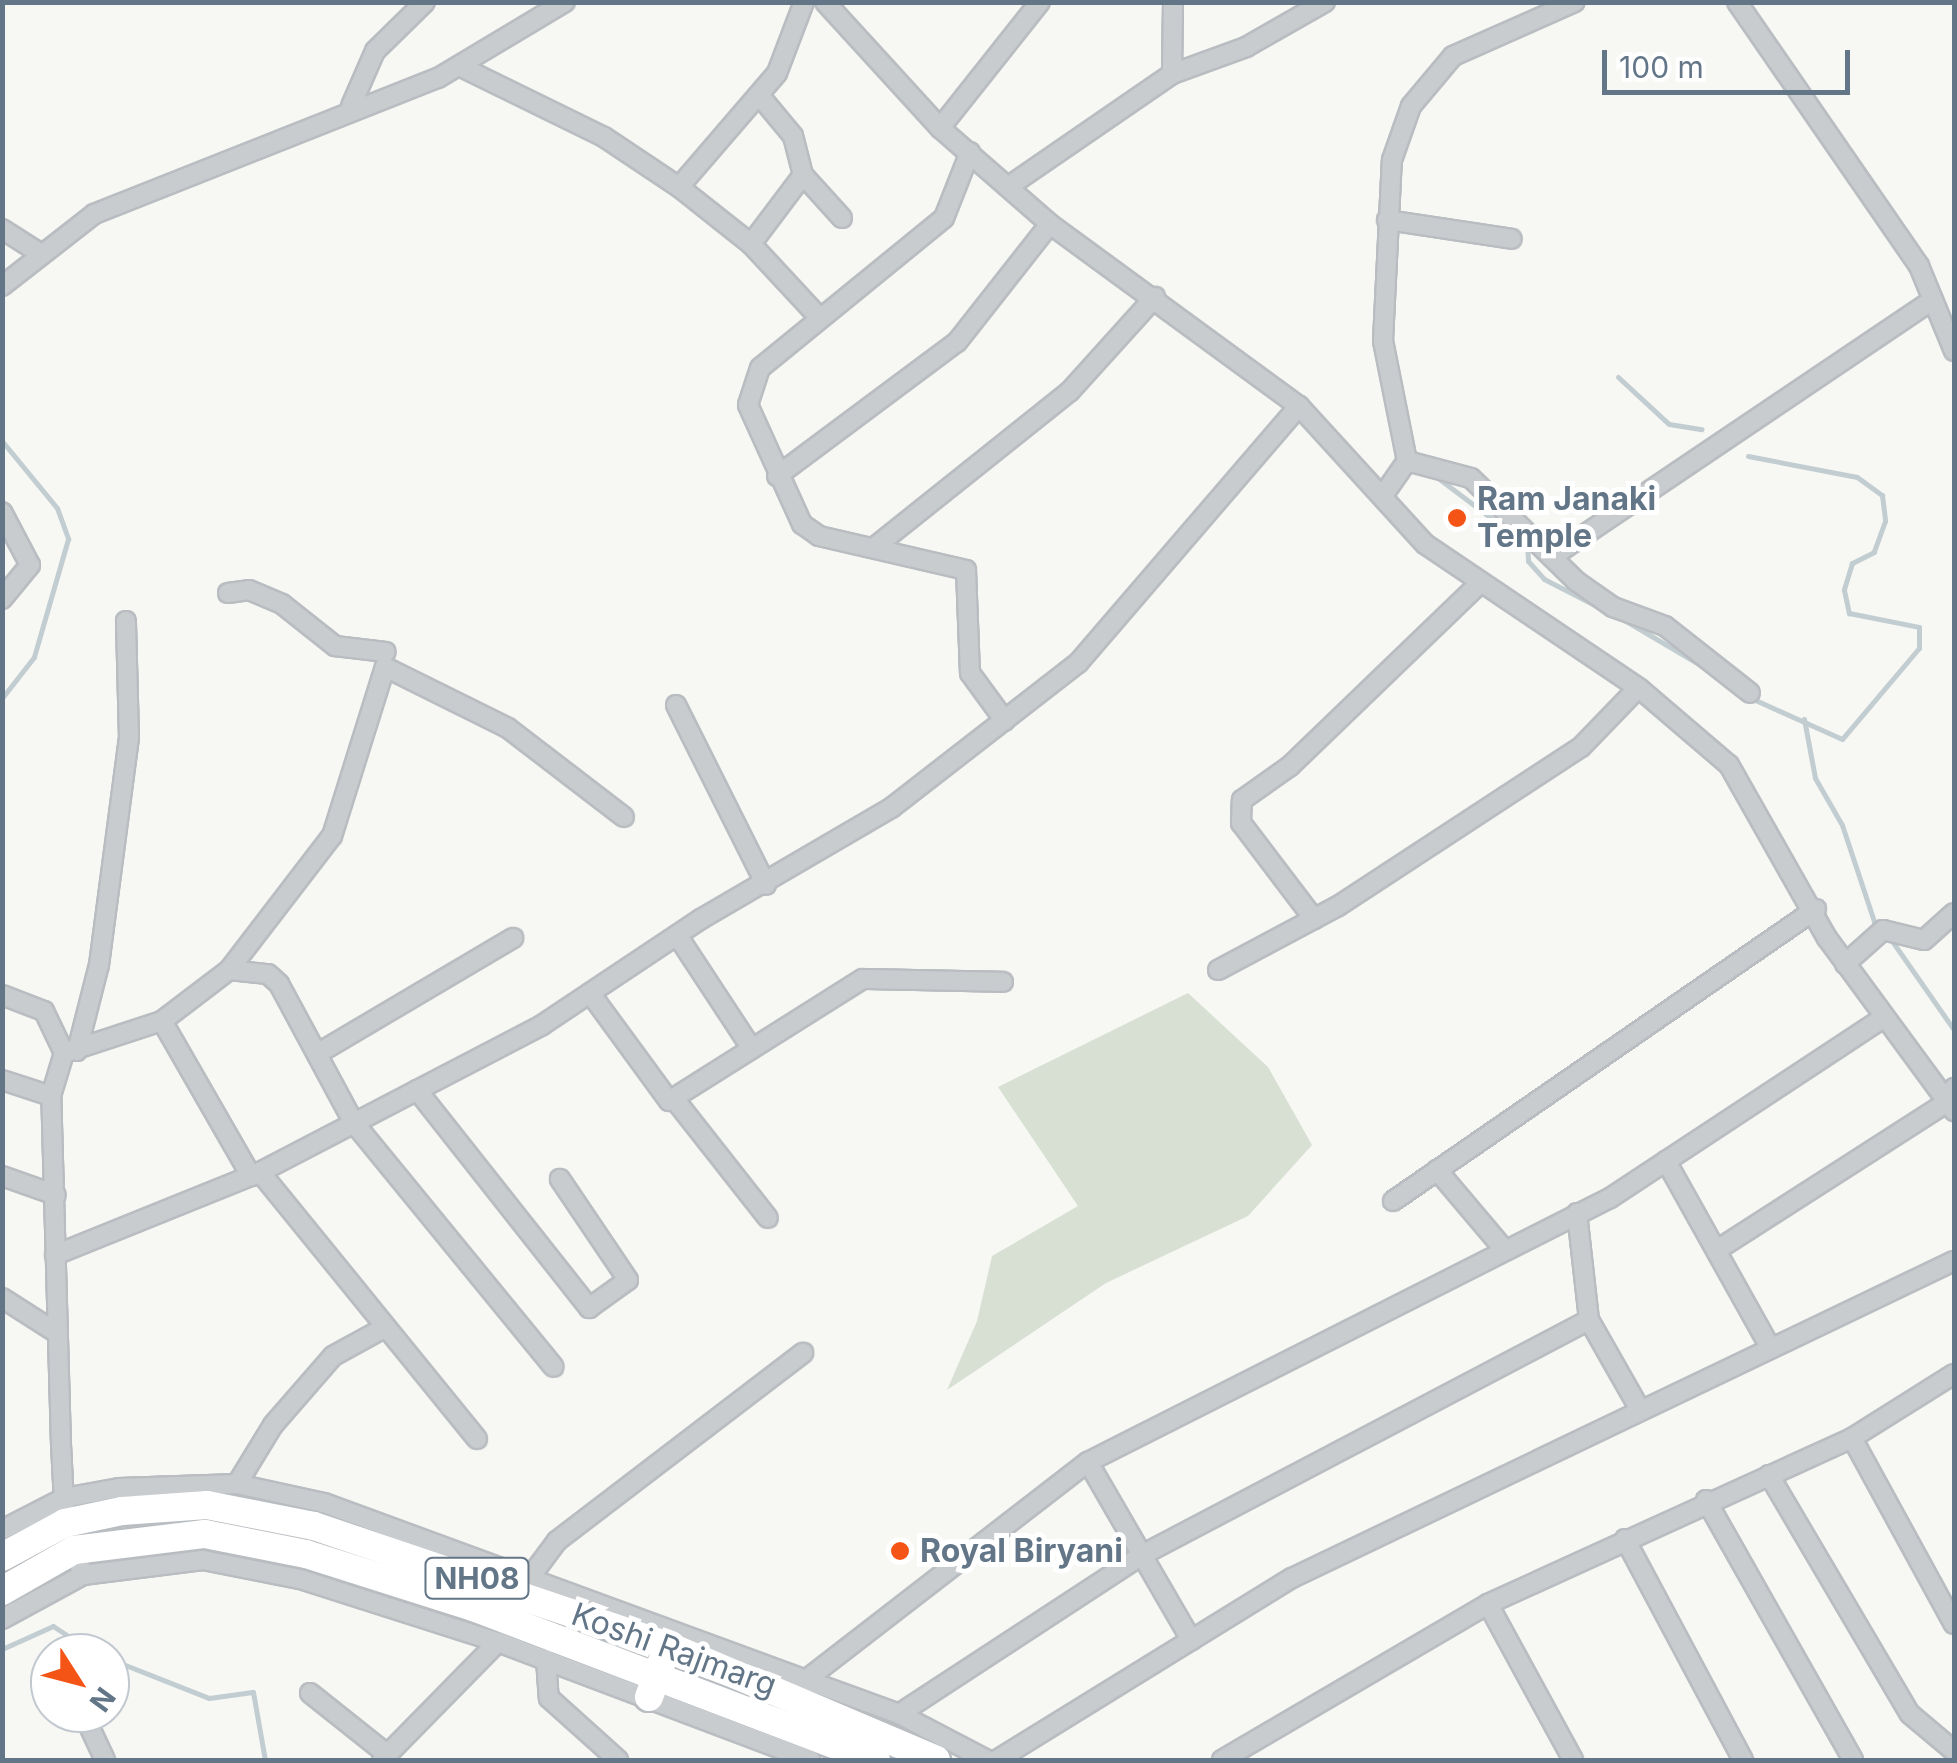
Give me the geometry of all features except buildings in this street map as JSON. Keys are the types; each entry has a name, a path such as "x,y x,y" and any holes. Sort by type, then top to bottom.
{"main road":[{"name":"Koshi Rajmarg","path":"2,1558 64,1510 207,1505 314,1526 522,1585 662,1662 876,1760"},
{"name":"Koshi Rajmarg","path":"2,1591 78,1562 205,1534 306,1554 662,1662 936,1760"}],"street":[{"path":"351,106 375,50 425,2"},
{"path":"2,286 38,252 94,214 351,106 460,66 564,2"},
{"path":"679,187 777,73 804,2"},
{"path":"825,2 940,128 1012,184 1050,224 1156,297 1300,406 1384,494 1425,544 1636,690 1729,765 1881,1019 1952,1100 1720,1248"},
{"path":"940,128 1040,2"},
{"path":"1172,74 1173,2"},
{"path":"1012,184 1172,74 1246,47 1325,2"},
{"path":"1384,494 1407,460 1382,342 1392,160 1411,106 1435,71 1574,2"},
{"path":"1737,2 1899,235 1954,352"},
{"path":"460,66 604,137 679,187 751,244 816,316"},
{"path":"759,95 794,136 803,175 842,218"},
{"path":"970,152 944,218 816,316 751,385 748,405 802,524 819,536 876,546 966,570 970,673 1006,720"},
{"path":"751,244 803,175"},
{"path":"1387,220 1512,239"},
{"path":"778,476 957,342 1050,224"},
{"path":"2,229 38,252"},
{"path":"876,546 1070,391 1156,297"},
{"path":"1552,556 1932,300"},
{"path":"55,1255 255,1174 418,1090 590,993 677,935 892,808 1078,663 1300,406"},
{"path":"1407,460 1470,478 1613,607 1665,626 1750,693"},
{"path":"2,512 30,564 2,599"},
{"path":"1314,919 1241,823 1242,800 1290,766 1479,584"},
{"path":"228,593 249,590 282,604 335,646 386,652"},
{"path":"78,1562 64,1510 51,1096 71,1052 100,965 129,738 126,622"},
{"path":"71,1052 162,1021 229,970 332,836 384,667 508,728 624,817"},
{"path":"1218,970 1314,919 1581,747 1636,690"},
{"path":"676,706 766,885"},
{"path":"1393,1202 1816,910"},
{"path":"1845,964 1883,930 1924,940 1954,914"},
{"path":"677,935 752,1049"},
{"path":"316,1054 513,938"},
{"path":"229,970 274,979 354,1122 554,1367"},
{"path":"675,1100 864,979 1003,982"},
{"path":"590,993 658,1095 675,1100 768,1218"},
{"path":"2,995 44,1012 71,1052"},
{"path":"807,1679 1088,1462 1577,1213 1666,1161 1881,1019"},
{"path":"162,1021 255,1174 477,1439"},
{"path":"2,1080 51,1096"},
{"path":"418,1090 589,1308 628,1280 560,1178"},
{"path":"1666,1161 1720,1248 1770,1347"},
{"path":"1438,1170 1503,1248"},
{"path":"2,1176 56,1195"},
{"path":"1577,1213 1589,1320 1639,1408"},
{"path":"998,1760 1292,1578 1954,1260"},
{"path":"2,1298 58,1333"},
{"path":"899,1714 1142,1555 1589,1320"},
{"path":"237,1484 274,1424 334,1356 386,1327"},
{"path":"2,1530 64,1510 237,1484 324,1503 522,1585 654,1461 803,1353"},
{"path":"1222,1760 1488,1604 1706,1500 1852,1438 1954,1374"},
{"path":"1852,1438 1954,1624"},
{"path":"1088,1462 1191,1640"},
{"path":"1769,1475 1910,1714 1954,1751"},
{"path":"1706,1500 1853,1760"},
{"path":"1625,1538 1743,1760"},
{"path":"2,1619 78,1562 204,1560 300,1579 546,1658 662,1662 807,1679 899,1714 986,1760"},
{"path":"1488,1604 1573,1760"},
{"path":"310,1693 385,1758 498,1642"},
{"path":"546,1658 549,1698 618,1760"},
{"path":"662,1662 810,1760"},
{"path":"92,1733 105,1760"}],"shaded area":[{"path":"1188,993 1268,1067 1312,1145 1248,1216 1106,1283 947,1390 977,1321 992,1256 1078,1206 998,1087"}],"waterway":[{"path":"1618,377 1669,424 1702,429"},
{"path":"2,441 57,508 68,539 34,657 2,698"},
{"path":"1748,456 1857,477 1882,495 1885,521 1874,552 1852,563 1844,590 1849,613 1919,627 1919,648 1842,739 1753,699"},
{"path":"1434,475 1527,545 1528,561 1544,579 1616,616"},
{"path":"1626,621 1702,666"},
{"path":"1804,719 1815,778 1842,825 1875,924"},
{"path":"1892,941 1954,1030"},
{"path":"37,1633 53,1626 64,1633"},
{"path":"2,1649 30,1636"},
{"path":"130,1667 209,1698 253,1692 265,1760"}],"place":[{"name":"Ram Janaki Temple","path":"1457,518"},
{"name":"Royal Biryani","path":"900,1551"}]}
